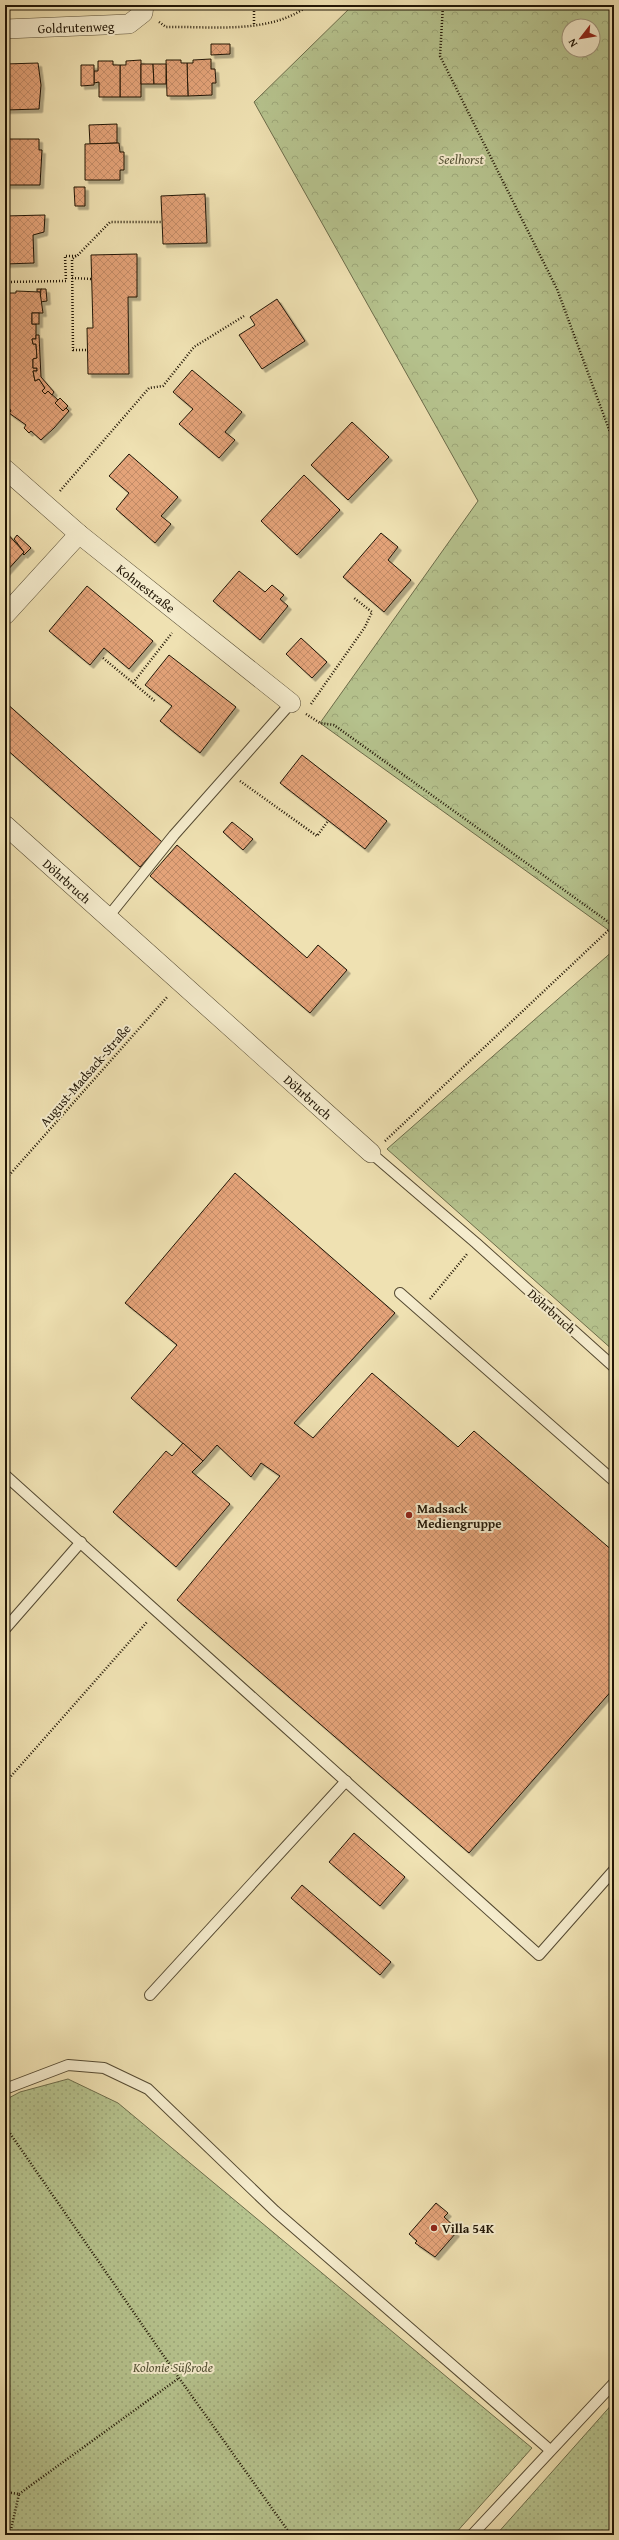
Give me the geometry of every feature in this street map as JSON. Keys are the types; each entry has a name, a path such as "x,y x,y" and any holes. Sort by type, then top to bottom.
{"street":[{"name":"Goldrutenweg","path":"5,29 110,27 129,24 143,9"},
{"name":"Kohnestraße","path":"5,469 79,534 298,708"},
{"path":"5,615 79,534"},
{"name":"Döhrbruch","path":"5,824 179,983 372,1153"}],"lane":[{"path":"108,917 174,835 229,773 298,708"},
{"name":"Döhrbruch","path":"372,1153 476,1243 614,1368"},
{"path":"400,1293 614,1481"},
{"path":"5,1475 81,1542 156,1613 346,1781 539,1955 614,1870"},
{"path":"5,1629 81,1542"},
{"path":"150,1995 346,1781"},
{"path":"5,2089 68,2065 104,2068 148,2089 275,2211 550,2450"},
{"path":"472,2535 614,2383"}],"path":[{"path":"254,5 254,25"},
{"path":"143,9 166,27 254,25 279,21 296,15 309,5"},
{"path":"443,5 440,56 557,289 614,442"},
{"path":"87,350 73,350 72,259 77,256 110,222 162,222"},
{"path":"5,282 66,281 65,256 77,256"},
{"path":"72,278 92,279"},
{"path":"46,506 149,388 163,386 194,347 244,316"},
{"path":"354,598 372,612 364,627 298,708 320,723 334,725 614,925 372,1153"},
{"path":"132,683 184,618"},
{"path":"103,658 156,702"},
{"path":"229,773 317,836 328,821"},
{"name":"August-Madsack-Straße","path":"5,1180 179,983"},
{"path":"421,1311 476,1243"},
{"path":"5,1783 156,1613"},
{"path":"5,2126 179,2378 291,2535"},
{"path":"10,2534 19,2494 179,2378"},
{"path":"5,2492 19,2494"},
{"path":"5,2527 10,2534"}],"green space":[{"name":"Seelhorst","path":"353,5 614,5 614,934 320,723 478,501 254,102"},
{"path":"614,950 614,1351 387,1149"},
{"name":"Kolonie Süßrode","path":"68,2079 118,2103 532,2448 454,2535 5,2535 5,2100 20,2092"},
{"path":"614,2402 614,2535 496,2535"}],"building":[{"path":"211,44 230,44 230,54 211,55"},
{"path":"211,59 211,69 215,69 216,83 212,83 212,95 188,96 187,63 193,63 193,60"},
{"path":"141,60 141,97 120,97 120,65 126,65 126,61"},
{"path":"166,60 181,60 181,63 187,63 188,96 167,96"},
{"path":"98,61 113,61 113,65 120,65 120,97 99,97 99,82 94,83 94,71 98,71"},
{"path":"38,63 41,85 39,109 5,110 5,64"},
{"path":"141,64 153,64 154,84 141,84"},
{"path":"153,64 166,64 166,84 154,84"},
{"path":"81,65 94,65 94,85 81,86"},
{"path":"117,124 117,143 90,144 89,125"},
{"path":"5,139 39,139 39,150 42,150 40,185 5,185"},
{"path":"119,143 120,152 124,152 124,170 120,170 120,180 85,180 85,144"},
{"path":"74,187 85,187 85,206 75,206"},
{"path":"205,194 207,243 163,244 161,196"},
{"path":"45,215 44,232 33,235 34,263 5,264 5,216"},
{"path":"137,254 137,297 128,297 129,374 88,374 87,328 93,328 91,255"},
{"path":"37,289 41,289 41,292 37,292"},
{"path":"41,289 46,289 47,301 40,302"},
{"path":"16,291 40,292 43,313 32,313 32,324 36,324 36,339 32,339 33,344 36,344 37,358 33,359 33,368 37,368 37,371 33,371 35,381 39,379 45,388 42,391 45,394 48,391 58,400 55,403 63,411 66,408 69,411 41,440 31,431 29,433 24,428 26,425 9,413 11,411 5,402 5,293 16,293"},
{"path":"277,299 305,341 262,369 239,335 255,325 250,317"},
{"path":"32,313 39,313 39,324 32,324"},
{"path":"36,335 39,335 41,377 54,392 52,395 48,391 45,394 42,391 45,388 39,379 35,381 33,371 37,371 37,368 33,368 33,359 37,358 36,344 33,344 32,339 36,339"},
{"path":"192,370 242,412 225,432 235,440 219,458 179,424 193,409 173,392"},
{"path":"60,398 68,406 63,411 55,403"},
{"path":"5,402 11,411 9,413 5,408"},
{"path":"352,422 389,457 348,500 311,465"},
{"path":"129,454 178,497 161,516 171,524 155,543 116,509 129,493 109,476"},
{"path":"304,475 340,510 297,555 261,521"},
{"path":"5,531 24,552 5,573"},
{"path":"381,533 398,547 388,560 411,580 384,612 343,577"},
{"path":"17,535 31,548 24,555 24,552 14,539"},
{"path":"239,571 265,592 272,585 284,595 280,599 288,606 260,640 213,601"},
{"path":"87,586 153,641 129,669 104,648 90,665 49,631"},
{"path":"301,638 327,662 312,678 286,654"},
{"path":"169,655 236,707 200,753 160,721 172,706 145,685"},
{"path":"5,702 162,842 140,867 5,748"},
{"path":"302,755 387,821 365,849 280,783"},
{"path":"232,822 253,839 243,850 223,832"},
{"path":"177,845 307,958 318,945 347,970 310,1013 150,876"},
{"name":"Madsack Mediengruppe","path":"235,1173 395,1313 294,1423 313,1438 372,1373 458,1447 474,1431 614,1552 614,1688 469,1853 177,1600 280,1476 261,1463 251,1477 217,1445 203,1461 131,1398 177,1345 125,1303"},
{"path":"183,1443 203,1461 192,1472 230,1504 176,1567 113,1512 166,1451 172,1456"},
{"path":"354,1833 405,1877 380,1906 329,1862"},
{"path":"302,1885 391,1962 380,1975 291,1898"},
{"name":"Villa 54K","path":"436,2203 448,2213 444,2217 455,2227 452,2230 456,2233 435,2257 415,2243 417,2241 409,2234"}],"place":[{"name":"Madsack Mediengruppe","path":"409,1515"},
{"name":"Villa 54K","path":"434,2228"}]}
